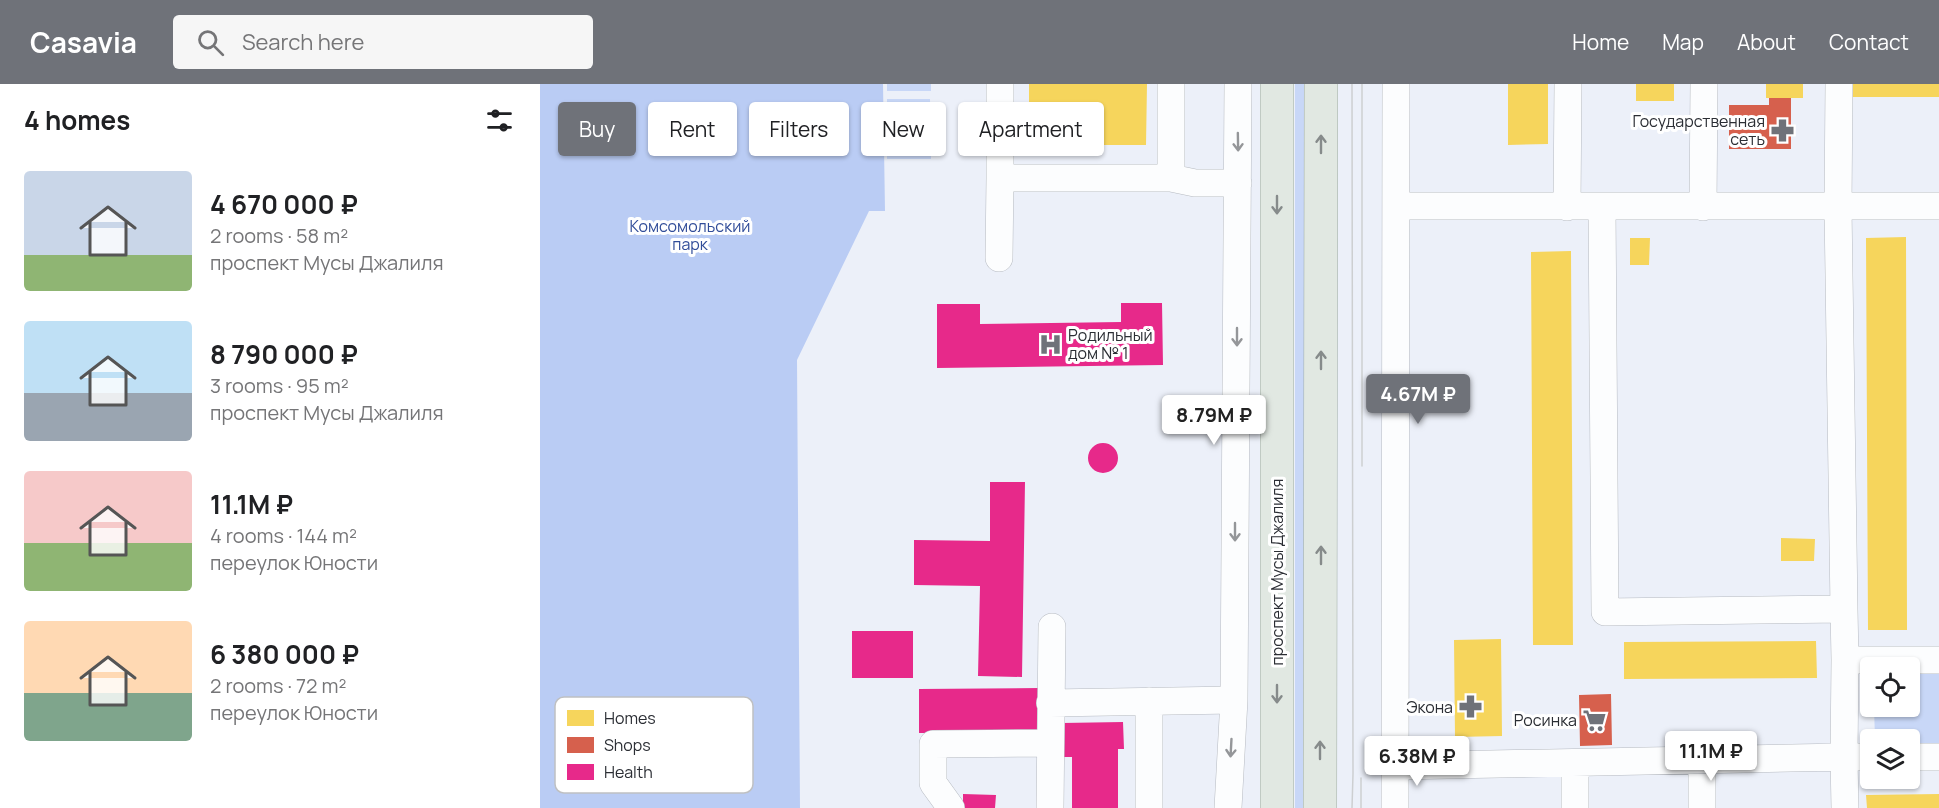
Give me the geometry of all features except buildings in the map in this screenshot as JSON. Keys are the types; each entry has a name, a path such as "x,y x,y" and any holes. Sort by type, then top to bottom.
{"main road":[{"name":"проспект Мусы Джалиля","path":"1277,84 1277,808"},
{"path":"1320,808 1321,84"}],"street":[{"path":"999,258 1000,84"},
{"path":"1170,178 1171,84"},
{"path":"1228,808 1234,700 1238,84"},
{"path":"1395,808 1396,84"},
{"path":"1567,207 1569,84"},
{"path":"1703,207 1704,84"},
{"path":"1839,84 1838,208 1845,660 1857,757 1845,808"},
{"path":"1000,178 1170,178 1195,183 1238,183"},
{"path":"1396,206 1838,208 1939,206"},
{"path":"1602,207 1605,612 1845,609"},
{"path":"1050,808 1052,627"},
{"path":"1845,660 1939,660"},
{"path":"1050,703 1234,700"},
{"path":"1149,701 1149,808"},
{"path":"951,808 933,783 933,744 1050,742"},
{"path":"1395,766 1857,757"},
{"path":"1920,757 1939,757"},
{"path":"1702,759 1702,808"},
{"path":"1575,763 1575,808"}],"shaded area":[{"path":"887,84 931,84 931,91 887,91"},
{"path":"1295,84 1304,84 1304,808 1295,808"},
{"path":"887,99 930,99 930,102 887,102"},
{"path":"887,156 931,156 931,159 887,159"},
{"path":"1920,669 1939,669 1939,745 1920,746 1920,729 1875,729 1874,717 1920,717"}],"green space":[{"name":"Комсомольский парк","path":"540,84 883,84 883,102 861,102 861,156 884,156 885,211 869,211 797,360 800,808 540,808"}],"tram line":[{"path":"1352,84 1352,808"},
{"path":"1362,84 1362,466"},
{"path":"1361,778 1361,808"}],"place":[{"name":"Государственная сеть","path":"1783,130"},
{"name":"Родильный дом № 1","path":"1050,344"},
{"name":"Экона","path":"1471,707"},
{"name":"Росинка","path":"1595,720"}]}
